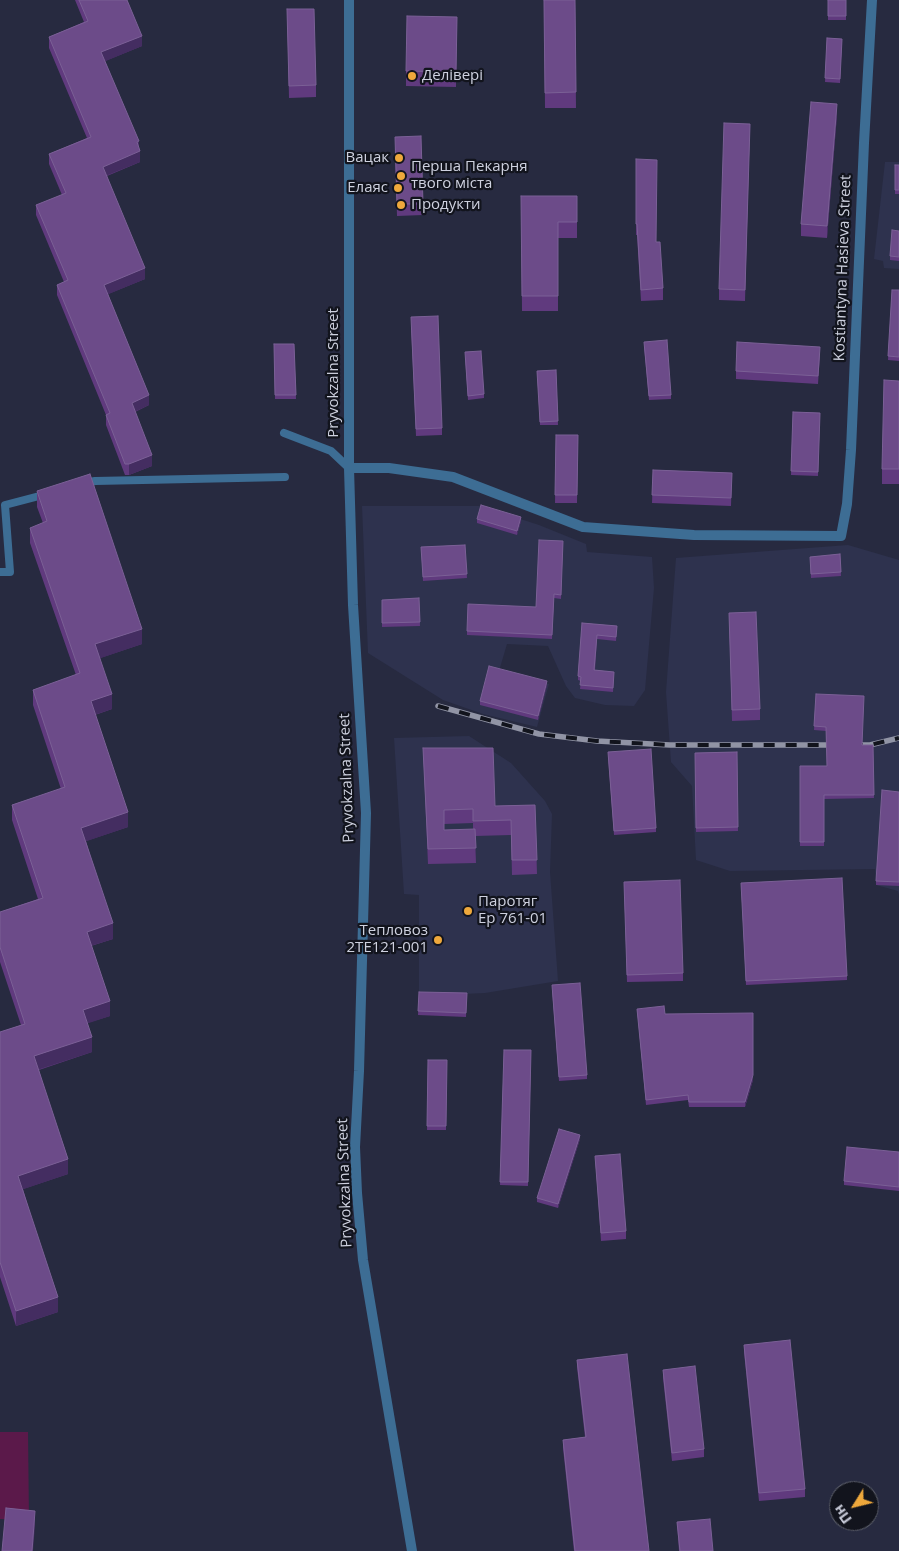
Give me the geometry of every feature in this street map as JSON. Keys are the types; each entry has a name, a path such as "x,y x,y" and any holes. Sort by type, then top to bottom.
{"street":[{"name":"Pryvokzalna Street","path":"349,0 349,468 353,605 366,813 355,1147 363,1260 412,1551"},
{"name":"Kostiantyna Hasieva Street","path":"349,468 388,468 453,477 583,527 694,535 841,536 846,504 850,450 872,0"},
{"path":"284,433 331,451 349,468"},
{"path":"77,485 96,480 285,477"},
{"path":"0,572 10,572 5,505 59,490"}],"shaded area":[{"path":"885,162 899,162 899,269 884,268 883,261 874,259"},
{"path":"362,506 480,506 539,525 586,544 587,552 652,557 654,588 645,690 634,706 605,705 575,698 566,686 548,646 507,644 499,671 549,684 537,727 483,714 443,700 368,653"},
{"path":"848,545 899,560 899,895 898,891 876,885 875,869 730,871 696,860 692,786 671,762 666,692 676,558"},
{"path":"469,736 511,763 545,801 552,814 550,872 558,981 485,993 419,996 419,895 404,894 394,738"},
{"path":"0,1432 28,1432 29,1520 0,1519"}],"building":[{"path":"79,0 127,0 142,36 101,52 139,141 137,142 140,151 103,167 145,268 104,285 149,395 132,403 152,455 129,464 125,464 106,415 110,413 57,285 68,280 36,205 66,193 49,154 91,137 49,37 88,21"},
{"path":"544,0 575,0 576,92 545,93"},
{"path":"828,0 846,0 846,16 828,16"},
{"path":"287,9 314,9 316,85 289,86"},
{"path":"407,16 457,17 456,72 406,71"},
{"path":"827,38 842,39 840,79 825,78"},
{"path":"811,102 837,104 827,226 801,224"},
{"path":"724,123 750,124 745,290 719,289"},
{"path":"421,136 423,204 397,204 395,137"},
{"path":"636,159 657,160 656,242 660,242 663,288 641,290 636,224"},
{"path":"895,165 899,165 899,190 895,190"},
{"path":"521,196 577,196 577,222 558,222 558,296 522,296"},
{"path":"892,230 899,231 899,257 890,256"},
{"path":"892,290 899,290 899,357 888,356"},
{"path":"438,316 442,428 416,429 411,317"},
{"path":"667,340 671,395 649,396 644,342"},
{"path":"737,342 820,347 818,376 736,371"},
{"path":"274,344 294,344 296,395 275,395"},
{"path":"481,351 484,394 468,396 465,352"},
{"path":"556,370 558,421 540,422 537,371"},
{"path":"884,380 899,381 899,469 882,469"},
{"path":"793,412 820,413 818,472 791,471"},
{"path":"556,435 578,435 577,495 555,495"},
{"path":"653,470 732,473 731,498 652,495"},
{"path":"90,474 142,629 95,644 112,694 91,701 128,812 81,828 113,923 87,932 110,1001 83,1010 92,1037 34,1056 68,1159 18,1176 58,1297 16,1311 0,1262 0,1032 25,1024 0,947 0,912 43,898 12,805 65,787 33,690 80,673 30,528 47,521 37,491"},
{"path":"481,505 521,517 517,531 477,519"},
{"path":"539,540 563,541 561,595 554,594 552,635 467,631 468,604 536,607"},
{"path":"465,545 467,574 423,577 421,547"},
{"path":"840,554 841,572 811,574 810,557"},
{"path":"419,598 420,622 382,623 382,600"},
{"path":"756,612 760,709 732,710 729,613"},
{"path":"582,623 617,626 616,637 597,635 594,670 614,672 613,688 580,685 581,677 578,676"},
{"path":"489,666 547,681 538,716 480,701"},
{"path":"816,694 864,696 862,745 873,745 874,795 824,795 824,842 800,842 800,766 827,766 826,727 814,726"},
{"path":"423,748 493,748 495,806 535,805 537,860 512,860 511,820 473,821 473,809 444,810 444,830 475,829 476,848 428,849"},
{"path":"651,749 656,828 614,831 608,752"},
{"path":"737,752 738,827 696,828 695,753"},
{"path":"882,790 899,792 899,882 876,881"},
{"path":"842,878 847,976 746,981 741,883"},
{"path":"680,880 683,973 627,975 624,882"},
{"path":"580,983 587,1075 559,1077 552,985"},
{"path":"419,992 467,993 466,1013 418,1011"},
{"path":"664,1006 665,1014 753,1013 753,1075 745,1102 689,1102 688,1095 646,1100 637,1009"},
{"path":"504,1050 531,1050 528,1182 500,1182"},
{"path":"428,1060 447,1060 446,1126 427,1126"},
{"path":"559,1129 580,1135 558,1204 537,1198"},
{"path":"847,1147 899,1152 899,1187 844,1181"},
{"path":"620,1154 626,1231 601,1233 595,1156"},
{"path":"790,1340 805,1489 759,1493 744,1345"},
{"path":"627,1354 649,1551 575,1551 563,1440 586,1437 577,1360"},
{"path":"695,1366 704,1449 672,1453 663,1370"},
{"path":"6,1508 35,1511 32,1551 2,1551"},
{"path":"710,1519 713,1551 680,1551 677,1522"}],"railway":[{"path":"438,706 539,734 597,741 670,745 870,745 899,738"}],"place":[{"name":"Делівері","path":"412,76"},
{"name":"Вацак","path":"399,158"},
{"name":"Перша Пекарня твого мiста","path":"401,176"},
{"name":"Елаяс","path":"398,188"},
{"name":"Продукти","path":"401,205"},
{"name":"Паротяг Ер 761-01","path":"468,911"},
{"name":"Тепловоз 2ТЕ121-001","path":"438,940"}]}
